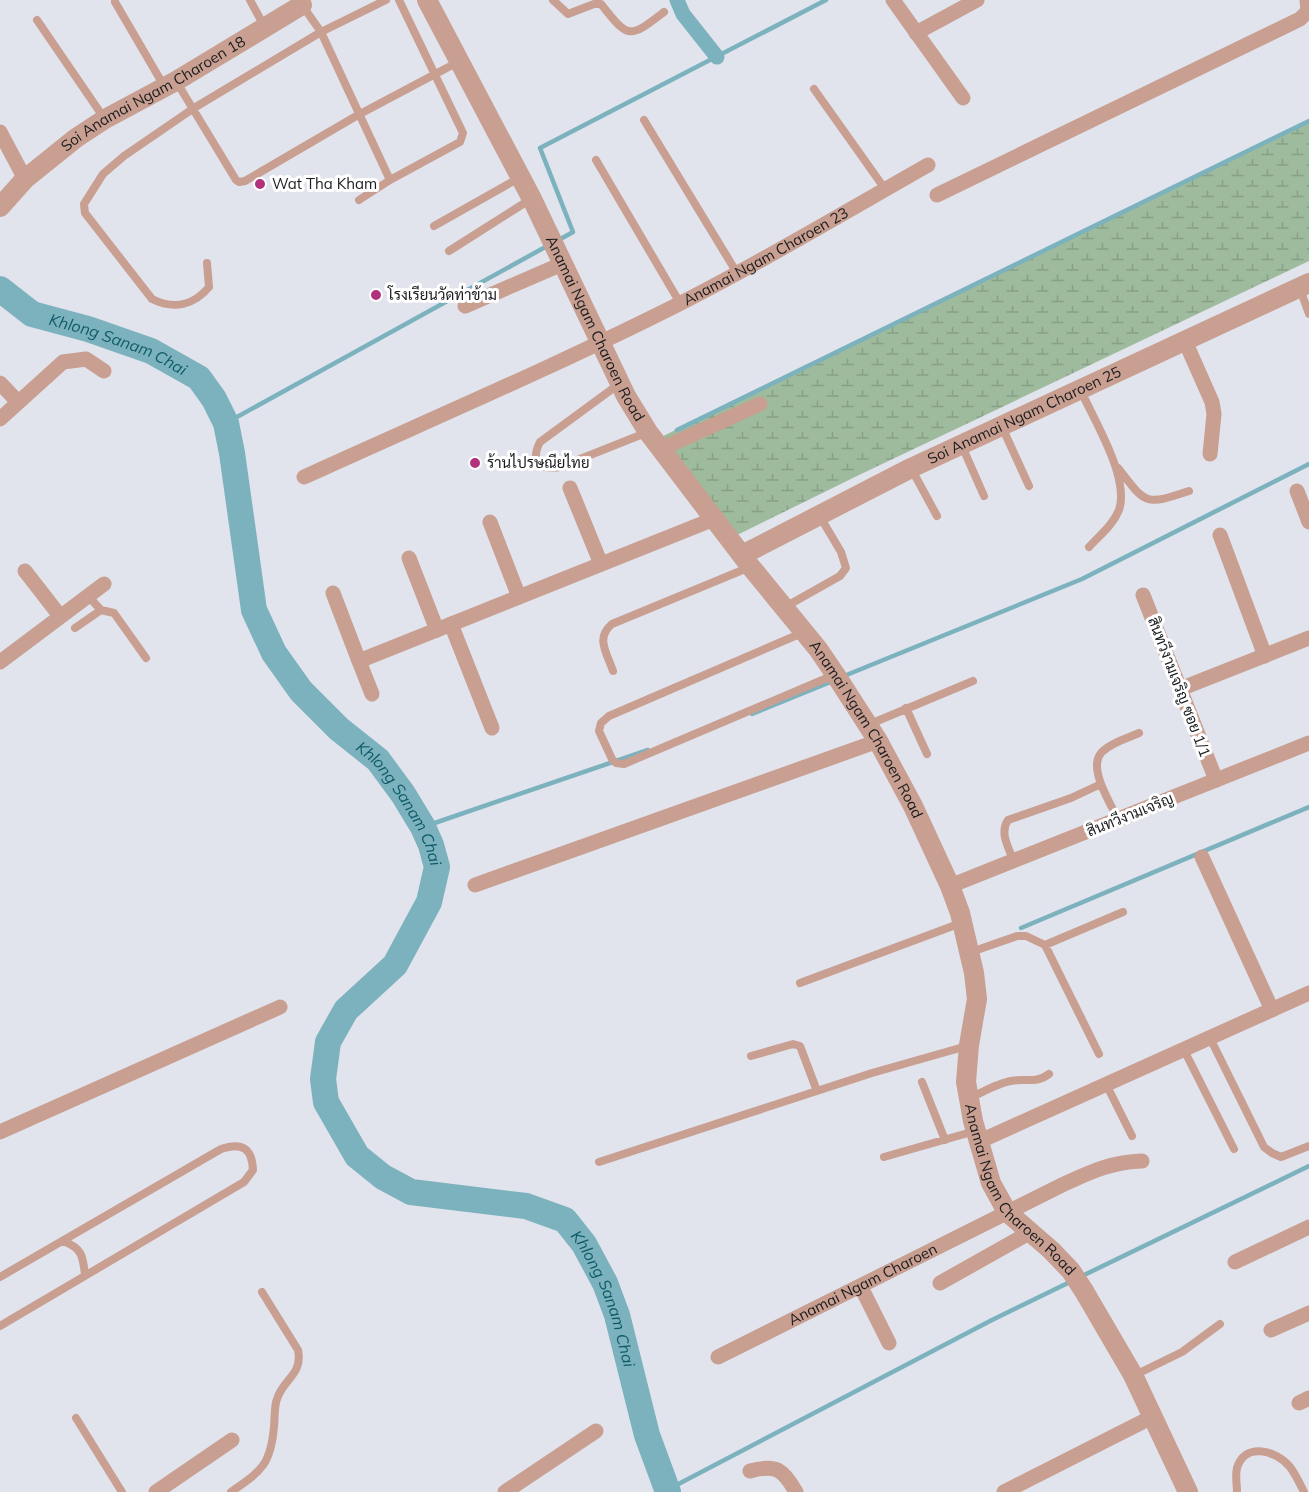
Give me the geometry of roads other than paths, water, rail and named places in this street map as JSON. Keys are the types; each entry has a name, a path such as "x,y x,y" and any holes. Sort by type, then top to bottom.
{"street":[{"name":"Anamai Ngam Charoen Road","path":"426,0 532,199 619,384 648,432 835,674 873,733 913,806 950,886 974,972 977,999 969,1045 966,1082 977,1137 991,1183 1006,1212 1051,1250 1071,1271 1084,1291 1133,1375 1188,1492"},
{"path":"893,0 963,98"},
{"path":"916,33 977,0"},
{"path":"937,195 1300,19 1308,11 1307,0"},
{"name":"Soi Anamai Ngam Charoen 18","path":"13,193 76,138 105,119 170,84 305,2"},
{"path":"0,132 13,193"},
{"name":"Anamai Ngam Charoen 23","path":"304,477 599,343 680,303 928,165"},
{"path":"465,306 556,249"},
{"name":"Soi Anamai Ngam Charoen 25","path":"746,561 818,515 911,468 1304,285"},
{"path":"1185,340 1212,402 1214,414 1210,454"},
{"path":"0,419 63,362 86,359 104,371"},
{"path":"0,382 18,402"},
{"path":"662,449 760,404"},
{"path":"570,488 601,564"},
{"path":"1297,491 1309,522"},
{"path":"359,661 714,519"},
{"path":"490,522 519,597"},
{"path":"1220,536 1265,656"},
{"path":"409,558 492,728"},
{"path":"25,571 60,616"},
{"path":"0,662 104,584"},
{"path":"333,593 372,694"},
{"name":"สินทวีงามเจริญ ซอย 1/1","path":"1143,595 1216,780"},
{"path":"1180,689 1309,638"},
{"path":"475,885 873,733"},
{"name":"สินทวีงามเจริญ","path":"950,886 1309,743"},
{"path":"1202,857 1272,1010"},
{"path":"977,1137 1107,1086 1309,993"},
{"path":"0,1132 280,1007"},
{"name":"Anamai Ngam Charoen","path":"718,1357 974,1231 1006,1212 1101,1168 1122,1162 1142,1161"},
{"path":"1234,1262 1309,1227"},
{"path":"940,1283 1029,1233"},
{"path":"861,1287 889,1343"},
{"path":"1271,1330 1309,1313"},
{"path":"1004,1492 1154,1416"},
{"path":"505,1492 596,1431"},
{"path":"156,1492 232,1440"},
{"path":"750,1471 766,1467 780,1470 796,1492"}],"lane":[{"path":"249,0 265,28"},
{"path":"207,263 209,287 202,296 183,305 162,304 152,299 85,213 84,204 103,174 124,156 194,108 321,32 386,0"},
{"path":"359,200 390,180 460,142 463,138 463,132 399,0"},
{"path":"553,0 568,14 594,4 601,4 623,29 630,32 639,31 664,12"},
{"path":"115,2 170,84 194,108 239,182 245,181 358,115 459,62"},
{"path":"305,2 390,180"},
{"path":"37,20 105,119"},
{"path":"814,89 885,189"},
{"path":"644,120 737,273"},
{"path":"596,160 680,303"},
{"path":"434,226 520,177"},
{"path":"449,251 532,199"},
{"path":"1304,285 1309,314"},
{"path":"619,384 540,442 536,450 536,459 542,466 560,467 648,432"},
{"path":"1080,389 1113,462 1119,485 1119,508 1113,523 1089,547"},
{"path":"1001,426 1029,486"},
{"path":"961,444 984,496"},
{"path":"1113,462 1138,493 1148,500 1156,501 1189,491"},
{"path":"911,468 937,516"},
{"path":"784,608 840,576 846,568 841,552 818,515"},
{"path":"613,671 602,638 604,630 612,624 746,561"},
{"path":"88,596 101,610 114,612 146,658"},
{"path":"75,628 101,610"},
{"path":"804,632 609,716 601,723 599,731 612,759 624,764 835,674"},
{"path":"873,733 906,708 973,681"},
{"path":"906,708 927,754"},
{"path":"1118,820 1101,784 1096,767 1102,752 1139,733"},
{"path":"1014,862 1003,834 1008,820 1071,798 1101,784"},
{"path":"1045,945 1123,912"},
{"path":"800,983 962,923"},
{"path":"970,953 1017,936 1026,936 1045,945 1099,1054"},
{"path":"1210,1038 1264,1147 1281,1157 1309,1146"},
{"path":"751,1056 793,1044 800,1046 817,1091"},
{"path":"599,1162 817,1091 969,1045"},
{"path":"1184,1050 1233,1149"},
{"path":"969,1098 1011,1081 1034,1081 1049,1074"},
{"path":"922,1082 945,1140"},
{"path":"1107,1086 1132,1136"},
{"path":"884,1157 945,1140 977,1137"},
{"path":"0,1277 221,1149 233,1145 243,1147 253,1160 253,1170 244,1182 0,1326"},
{"path":"63,1241 75,1245 81,1253 85,1275"},
{"path":"231,1492 259,1472 269,1457 276,1400 281,1389 296,1371 300,1360 298,1350 262,1292"},
{"path":"1133,1375 1182,1352 1220,1324"},
{"path":"76,1418 122,1492"},
{"path":"1237,1492 1238,1467 1244,1458 1261,1450 1270,1452 1289,1466 1304,1492"}],"waterway":[{"path":"677,0 683,14 717,57"},
{"path":"557,241 573,232 540,148 826,0"},
{"path":"677,430 1309,121"},
{"path":"226,423 549,245"},
{"name":"Khlong Sanam Chai","path":"0,289 32,314 88,329 151,351 199,378 214,399 226,423 232,453 254,610 274,653 301,691 339,729 378,760 423,827 437,867 429,902 395,965 346,1010 328,1042 323,1079 326,1102 357,1156 383,1177 411,1192 526,1206 565,1220 584,1244 605,1283 617,1315 647,1435 668,1492"},
{"path":"844,676 1082,579 1309,464"},
{"path":"752,714 833,681"},
{"path":"423,827 648,750"},
{"path":"1021,928 1309,807"},
{"path":"1080,1277 1309,1166"},
{"path":"667,1490 992,1320 1072,1281"}],"place":[{"name":"Wat Tha Kham","path":"260,184"},
{"name":"โรงเรียนวัดท่าข้าม","path":"376,295"},
{"name":"ร้านไปรษณียไทย","path":"475,463"}]}
